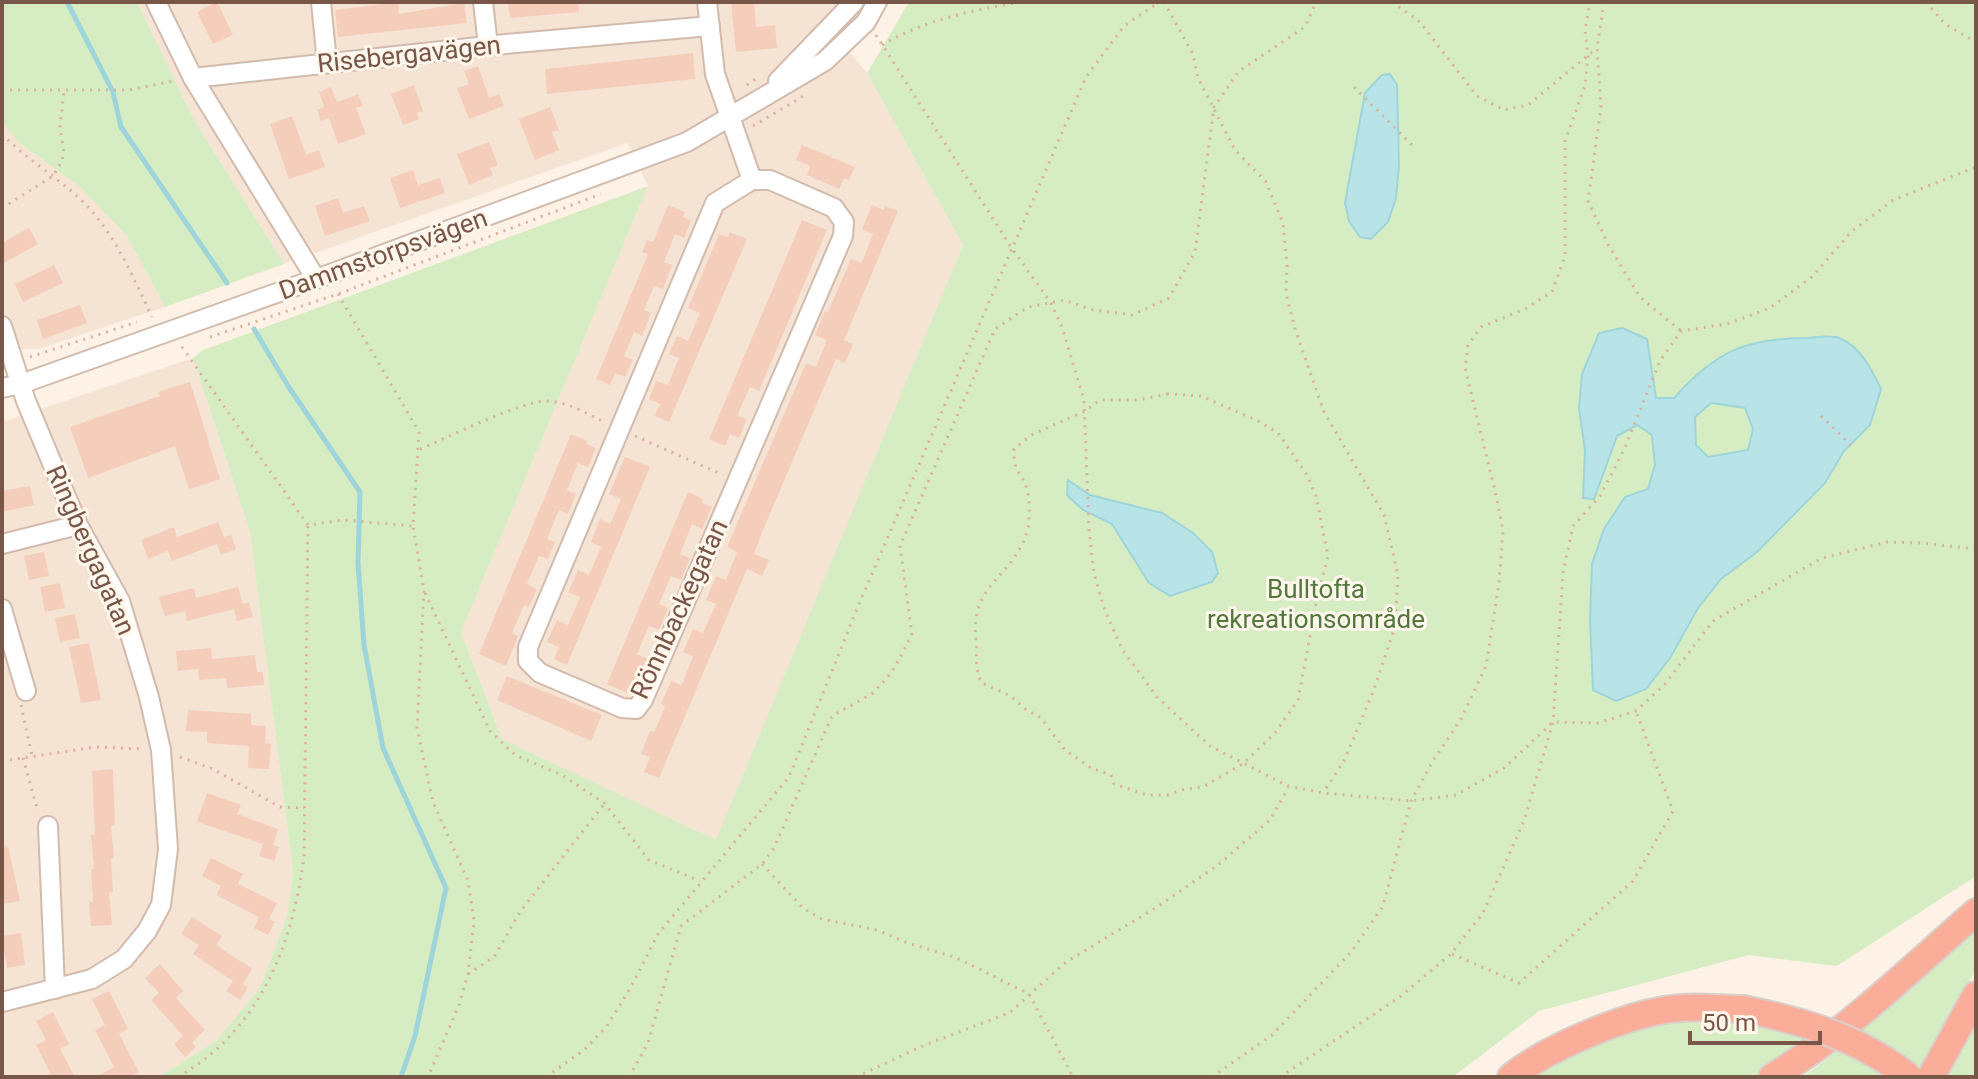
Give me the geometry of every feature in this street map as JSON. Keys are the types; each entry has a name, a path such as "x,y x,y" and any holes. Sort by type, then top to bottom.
{"highway":[{"path":"1772,1077 1800,1060 1868,1007 1976,912"},
{"path":"1931,1077 1976,995"},
{"path":"1511,1077 1567,1042 1621,1022 1679,1007 1743,1009 1796,1020 1852,1041 1890,1062 1909,1077"}],"street":[{"path":"156,2 193,78 316,279"},
{"path":"321,2 327,63"},
{"path":"483,2 488,46"},
{"path":"707,2 715,74 752,180"},
{"name":"Dammstorpsvägen","path":"757,103 854,2"},
{"name":"Dammstorpsvägen","path":"11,386 316,279 687,142 728,109 757,103 825,61 866,22 877,2"},
{"name":"Risebergavägen","path":"193,78 710,26"},
{"name":"Rönnbackegatan","path":"752,180 770,180 834,208 844,222 843,236 643,700 636,709 622,708 540,673 528,661 528,647 715,203 752,180"},
{"name":"Ringbergagatan","path":"2,326 15,363 11,386 78,525 120,601 149,697 161,750 168,849 161,905 147,931 124,959 92,979 2,1002"},
{"path":"2,544 78,525"},
{"path":"2,609 26,691"},
{"path":"48,826 55,989"}],"path":[{"path":"1021,2 956,15 904,32 882,45 1011,247 1051,303 1084,400 1089,530 1094,574 1105,611 1122,649 1157,697 1210,746 1288,786 1323,793 1411,801 1456,795 1504,768 1553,722 1598,723 1636,711 1665,684 1713,621 1822,558 1887,542 1976,549"},
{"path":"546,1077 584,1050 607,1026 658,934 789,777 859,604 1086,77 1124,26 1162,2 1193,54 1198,78 1235,150 1266,182 1283,223 1286,294 1296,332 1324,412 1384,515 1398,575 1395,627 1391,640 1344,761 1323,793"},
{"path":"629,1077 648,1043 681,926 762,864 774,848 832,716 873,693 892,672 912,635 900,546 995,329 1028,307 1064,300 1093,310 1132,315 1169,298 1195,252 1214,107 1239,71 1305,27 1316,2"},
{"path":"1392,2 1420,22 1477,96 1504,110 1528,105 1597,48"},
{"path":"1212,1077 1272,1035 1352,951 1383,906 1411,801 1461,719 1486,666 1499,583 1503,531 1465,368 1468,345 1481,327 1525,309 1552,292 1565,256 1565,141 1585,86 1588,56 1585,30 1590,2"},
{"path":"1604,2 1597,48 1601,107 1588,201 1609,246 1640,297 1681,331"},
{"path":"1926,2 1945,24 1976,42"},
{"path":"728,109 761,75"},
{"path":"2,90 128,90 193,78"},
{"path":"1354,87 1413,146"},
{"path":"2,208 53,176 62,161 64,151 60,127 64,91"},
{"path":"2,134 80,199 104,227 127,264 152,317"},
{"path":"1280,1077 1401,996 1451,954 1483,913 1524,821 1553,722 1563,573 1573,526 1600,496 1624,450 1660,361 1681,331 1727,324 1770,308 1813,276 1851,232 1893,200 1976,167"},
{"path":"207,338 338,294 419,432 413,526 424,590 417,728 433,802 468,881 474,921 468,974 459,1005 428,1077"},
{"path":"15,363 138,322"},
{"path":"178,1077 201,1064 234,1031 260,998 287,942 302,871 304,808 308,525 182,347 194,342"},
{"path":"1167,394 1201,396 1278,433 1294,453 1321,509 1328,556 1298,700 1275,733 1244,763 1203,787 1167,795 1147,795 1114,784 1111,775 1091,768 1065,750 1041,718 1011,696 982,683 977,670 976,610 991,583 1022,547 1030,513 1027,489 1015,466 1014,449 1031,435 1085,411 1100,400 1107,399 1139,400 1167,394"},
{"path":"419,449 528,403 548,400 569,405 738,481"},
{"path":"1821,416 1851,445"},
{"path":"308,525 344,520 413,526"},
{"path":"424,590 490,731 515,755 562,775 604,803 649,860 702,882"},
{"path":"26,691 21,704 32,756"},
{"path":"1451,954 1519,983 1633,881 1673,811 1636,711"},
{"path":"23,758 36,809 48,826"},
{"path":"856,1077 927,1044 1009,1013 1066,962 1157,907 1218,865 1270,820 1288,786"},
{"path":"468,974 494,957 520,912 604,803"},
{"path":"762,864 803,908 822,919 877,930 957,958 1029,994 1073,1077"}],"shaded area":[{"path":"137,2 838,2 826,23 867,73 963,245 717,841 502,739 461,632 648,186 627,143 284,264 194,120"},
{"path":"2,121 17,141 80,187 127,236 165,307 38,349 2,349"},
{"path":"193,358 250,532 293,872 287,916 260,988 216,1041 158,1077 2,1077 2,422"}],"green space":[{"path":"2,2 137,2 194,120 284,264 165,307 127,236 80,187 17,141 2,121"},
{"name":"Bulltofta rekreationsområde","path":"909,2 1976,2 1976,876 1837,966 1749,955 1539,1011 1453,1077 158,1077 216,1041 260,988 287,916 293,872 250,532 193,358 203,350 648,186 461,632 502,739 716,840 963,245 867,73"},
{"path":"1976,925 1976,971 1919,1072 1858,1032"},
{"path":"1719,1017 1810,1034 1754,1077 1529,1077 1582,1046 1651,1023"},
{"path":"1976,1022 1976,1076 1947,1077 1973,1027"},
{"path":"1841,1048 1892,1077 1803,1077"}],"water":[{"path":"1390,74 1397,85 1399,165 1396,198 1388,222 1371,239 1360,237 1349,221 1345,203 1365,93 1382,75"},
{"path":"1622,328 1647,339 1656,398 1674,398 1704,369 1734,350 1767,341 1824,336 1839,338 1854,347 1870,367 1881,389 1870,425 1844,451 1825,483 1757,552 1721,579 1698,608 1670,658 1646,689 1616,701 1593,690 1590,621 1592,564 1604,529 1625,497 1648,489 1655,465 1652,435 1637,425 1617,436 1594,499 1583,498 1585,450 1579,408 1582,374 1599,333","holes":["1711,403 1745,408 1753,429 1748,450 1708,457 1696,445 1695,417"]},
{"path":"1068,480 1090,495 1162,513 1193,533 1212,552 1218,573 1212,582 1170,596 1149,583 1112,524 1083,510 1067,495"}],"building":[{"path":"217,2 233,35 213,44 197,12"},
{"path":"398,2 399,14 464,3 467,23 338,37 335,10"},
{"path":"508,2 578,2 579,12 510,18"},
{"path":"731,2 754,2 756,27 775,25 777,48 736,52"},
{"path":"693,53 695,79 547,94 545,69"},
{"path":"478,66 489,98 499,94 504,106 469,119 457,88 469,84 464,71"},
{"path":"414,85 423,111 417,113 419,119 403,125 391,94"},
{"path":"331,87 337,102 358,94 363,106 356,108 366,134 338,144 329,118 321,121 317,110 324,107 319,92"},
{"path":"550,107 559,130 552,132 559,150 535,160 519,119"},
{"path":"292,116 306,155 319,150 325,167 289,179 270,124"},
{"path":"489,142 498,165 490,168 493,175 469,185 457,154"},
{"path":"802,145 855,167 849,180 844,178 839,189 807,175 810,166 796,160"},
{"path":"413,170 418,185 440,178 445,193 400,208 390,178"},
{"path":"338,198 343,213 364,206 370,221 325,236 315,206"},
{"path":"668,205 685,212 683,217 691,221 684,238 675,234 664,262 672,265 663,289 654,286 644,310 651,313 642,336 634,332 624,356 633,360 625,377 615,373 610,385 596,379 648,254 642,252 647,240 653,242"},
{"path":"872,205 898,211 844,340 853,344 845,363 836,359 763,530 754,554 769,560 762,576 747,569 659,778 644,772 650,757 641,754 650,731 654,732 660,719 665,706 661,704 671,681 681,685 683,682 693,656 683,652 693,629 703,633 716,604 706,600 716,576 726,580 737,552 727,547 806,363 816,367 827,340 815,335 825,311 828,312 851,259 861,263 863,259 873,234 862,229"},
{"path":"802,220 827,230 759,391 750,387 739,411 738,416 747,419 739,438 730,434 725,446 709,439"},
{"path":"29,228 38,244 2,264 2,243"},
{"path":"730,232 747,239 669,422 655,416 660,404 649,399 656,381 668,385 679,358 669,354 677,336 688,341 700,313 688,308 719,234 728,237"},
{"path":"54,265 63,283 23,302 15,284"},
{"path":"80,305 87,323 43,339 37,320"},
{"path":"190,382 220,479 189,489 175,446 88,478 70,427 160,396 158,392"},
{"path":"571,434 596,448 588,467 578,463 567,490 576,494 568,514 559,510 547,539 555,542 548,559 539,556 527,584 537,589 529,607 524,605 512,633 518,636 506,666 479,654"},
{"path":"625,457 650,467 567,665 554,659 559,647 547,642 557,620 568,625 580,597 568,592 578,570 589,575 601,547 591,542 600,519 610,524 621,499 609,494"},
{"path":"30,486 34,505 2,512 2,491"},
{"path":"688,492 712,507 702,529 692,524 680,554 690,558 681,580 671,576 659,604 668,608 659,630 649,626 637,654 647,659 632,695 607,684"},
{"path":"218,522 224,537 231,535 236,549 221,555 217,544 172,561 168,551 148,559 141,540 174,527 177,537"},
{"path":"44,552 49,576 29,580 24,556"},
{"path":"60,583 65,608 45,612 40,587"},
{"path":"238,587 243,604 249,602 253,617 237,621 234,609 187,621 185,611 165,616 159,597 194,588 196,598"},
{"path":"75,614 80,638 60,642 55,618"},
{"path":"89,643 101,700 81,703 69,647"},
{"path":"211,648 212,659 255,655 257,672 263,672 264,685 227,688 226,678 199,680 198,669 178,671 176,651"},
{"path":"507,676 602,715 591,741 497,700"},
{"path":"188,710 251,714 251,725 266,726 265,743 271,744 269,769 248,768 249,746 207,743 207,732 186,731"},
{"path":"113,769 113,892 109,892 112,925 91,926 89,902 93,902 91,869 94,869 91,835 95,835 92,771"},
{"path":"207,793 241,805 237,814 278,829 273,845 279,847 274,861 259,856 263,844 197,822"},
{"path":"8,846 20,901 2,904 2,847"},
{"path":"211,858 243,874 238,884 277,903 269,919 275,922 268,935 254,928 259,917 216,895 221,886 202,876"},
{"path":"192,917 222,936 216,945 252,969 243,984 248,987 240,1000 226,991 233,981 193,954 199,945 181,934"},
{"path":"21,933 25,965 7,968 2,936"},
{"path":"160,964 183,991 176,998 205,1030 192,1042 196,1047 185,1057 174,1044 183,1036 151,1000 159,993 145,978"},
{"path":"109,991 128,1029 119,1034 139,1072 129,1077 96,1077 114,1067 95,1030 105,1025 92,999"},
{"path":"53,1012 69,1044 60,1049 75,1077 52,1077 36,1045 46,1040 36,1021"}],"waterway":[{"path":"67,2 113,92 121,127 227,283"},
{"path":"254,329 288,386 360,492 358,563 364,645 383,748 446,888 415,1036 401,1077"}]}
